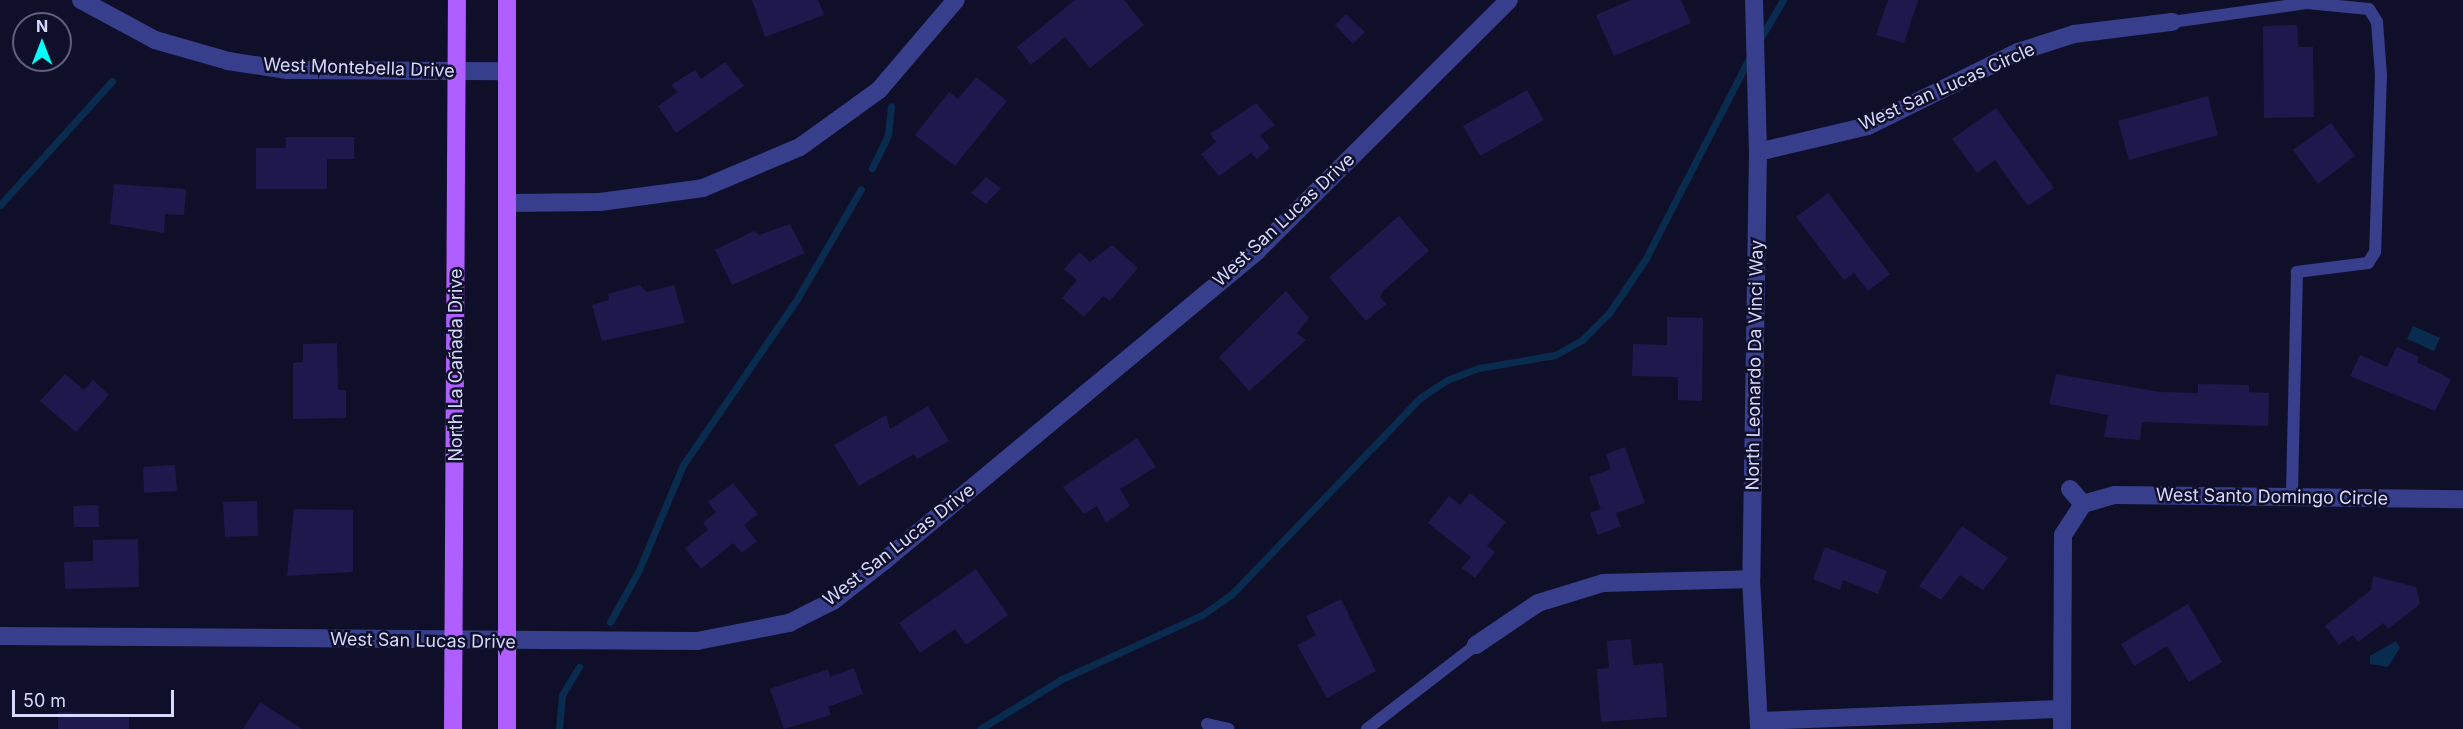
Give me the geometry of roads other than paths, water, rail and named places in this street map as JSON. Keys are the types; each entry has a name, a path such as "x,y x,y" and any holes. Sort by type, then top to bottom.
{"main road":[{"name":"North La Cañada Drive","path":"453,729 457,0"},
{"path":"507,0 507,729"}],"street":[{"name":"West Montebella Drive","path":"81,0 155,40 228,61 287,70 507,70"},
{"path":"507,202 600,202 703,188 800,147 879,90 956,0"},
{"name":"West San Lucas Drive","path":"0,636 507,642 707,640 789,623 833,601 1256,252 1509,0"},
{"name":"North Leonardo Da Vinci Way","path":"1754,0 1758,152 1751,579 1759,725"},
{"name":"West San Lucas Circle","path":"1758,152 1868,126 2018,52 2074,34 2172,22"},
{"path":"2062,729 2063,535 2083,504 2070,489"},
{"name":"West Santo Domingo Circle","path":"2083,504 2115,495 2463,499"},
{"path":"1476,645 1538,603 1603,583 1751,579"},
{"path":"1759,725 2061,710"}],"lane":[{"path":"2172,22 2307,3 2368,9 2377,22 2381,75 2375,252 2368,263 2297,272 2292,498"},
{"path":"1367,729 1476,645"},
{"path":"1207,724 1228,729"}],"water":[{"path":"2413,326 2440,338 2434,351 2407,339"},
{"path":"2396,641 2400,648 2388,667 2370,664 2370,656"}],"waterway":[{"path":"1760,39 1783,0"},
{"path":"980,729 1062,679 1202,615 1231,595 1420,398 1447,380 1479,368 1555,355 1582,340 1609,313 1645,260 1750,57"},
{"path":"0,205 112,81"},
{"path":"872,168 888,135 891,106"},
{"path":"610,622 638,572 683,465 797,299 861,189"},
{"path":"559,729 562,695 579,667"}]}
